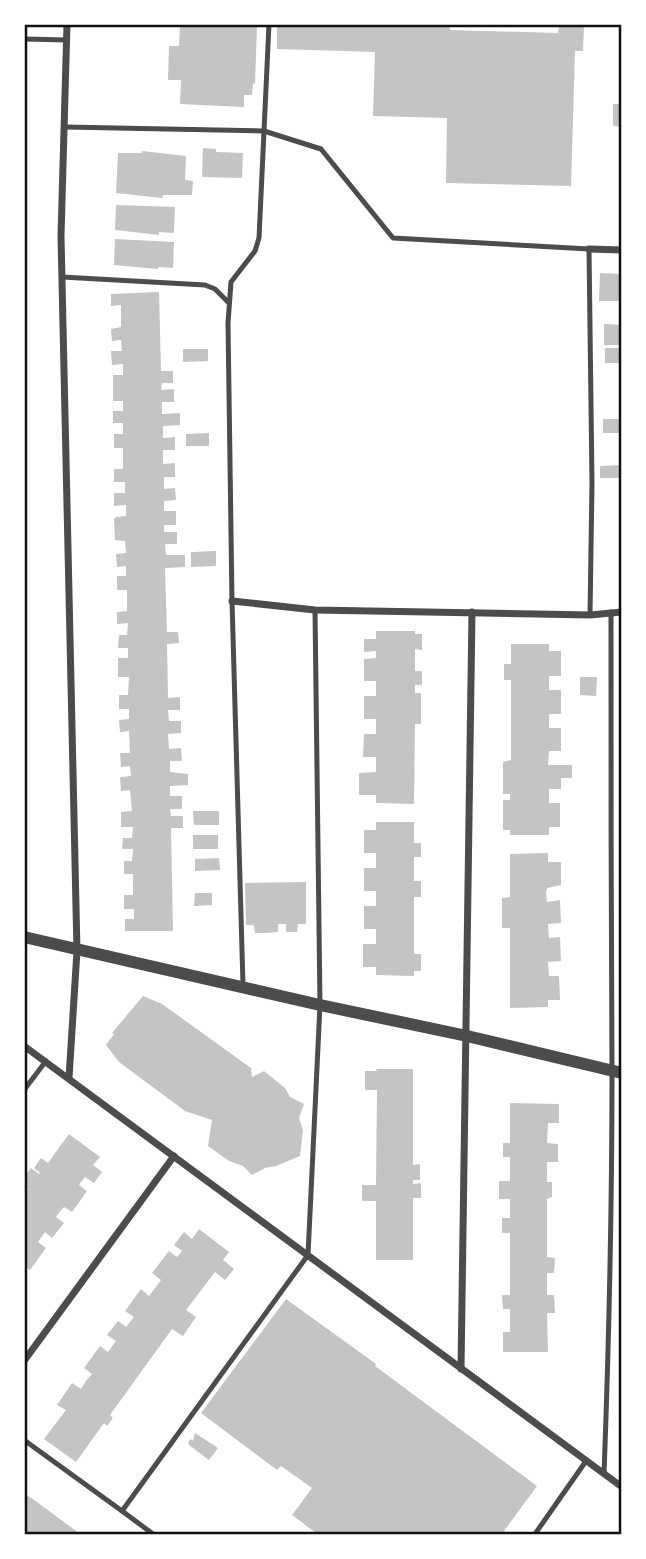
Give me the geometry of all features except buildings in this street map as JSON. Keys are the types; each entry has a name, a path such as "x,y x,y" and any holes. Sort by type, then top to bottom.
{"street":[{"path":"67,24 62,277 77,951 69,1078"},
{"path":"589,249 621,250"},
{"path":"232,601 315,610 590,614 621,612"},
{"path":"461,1369 472,612"},
{"path":"24,937 617,1072"},
{"path":"26,1049 69,1078 621,1488"},
{"path":"24,1361 174,1156"}],"lane":[{"path":"243,987 232,601 228,323 231,282 246,266 259,238 269,24"},
{"path":"24,39 67,40"},
{"path":"65,127 264,131 321,149 393,238 589,249 592,483 590,614"},
{"path":"62,277 205,285 215,289 229,303"},
{"path":"122,1511 308,1255 320,1005 315,610"},
{"path":"604,1474 617,1072 610,763 611,612"},
{"path":"24,1090 46,1062"},
{"path":"24,1440 153,1535"},
{"path":"535,1535 586,1461"}]}
